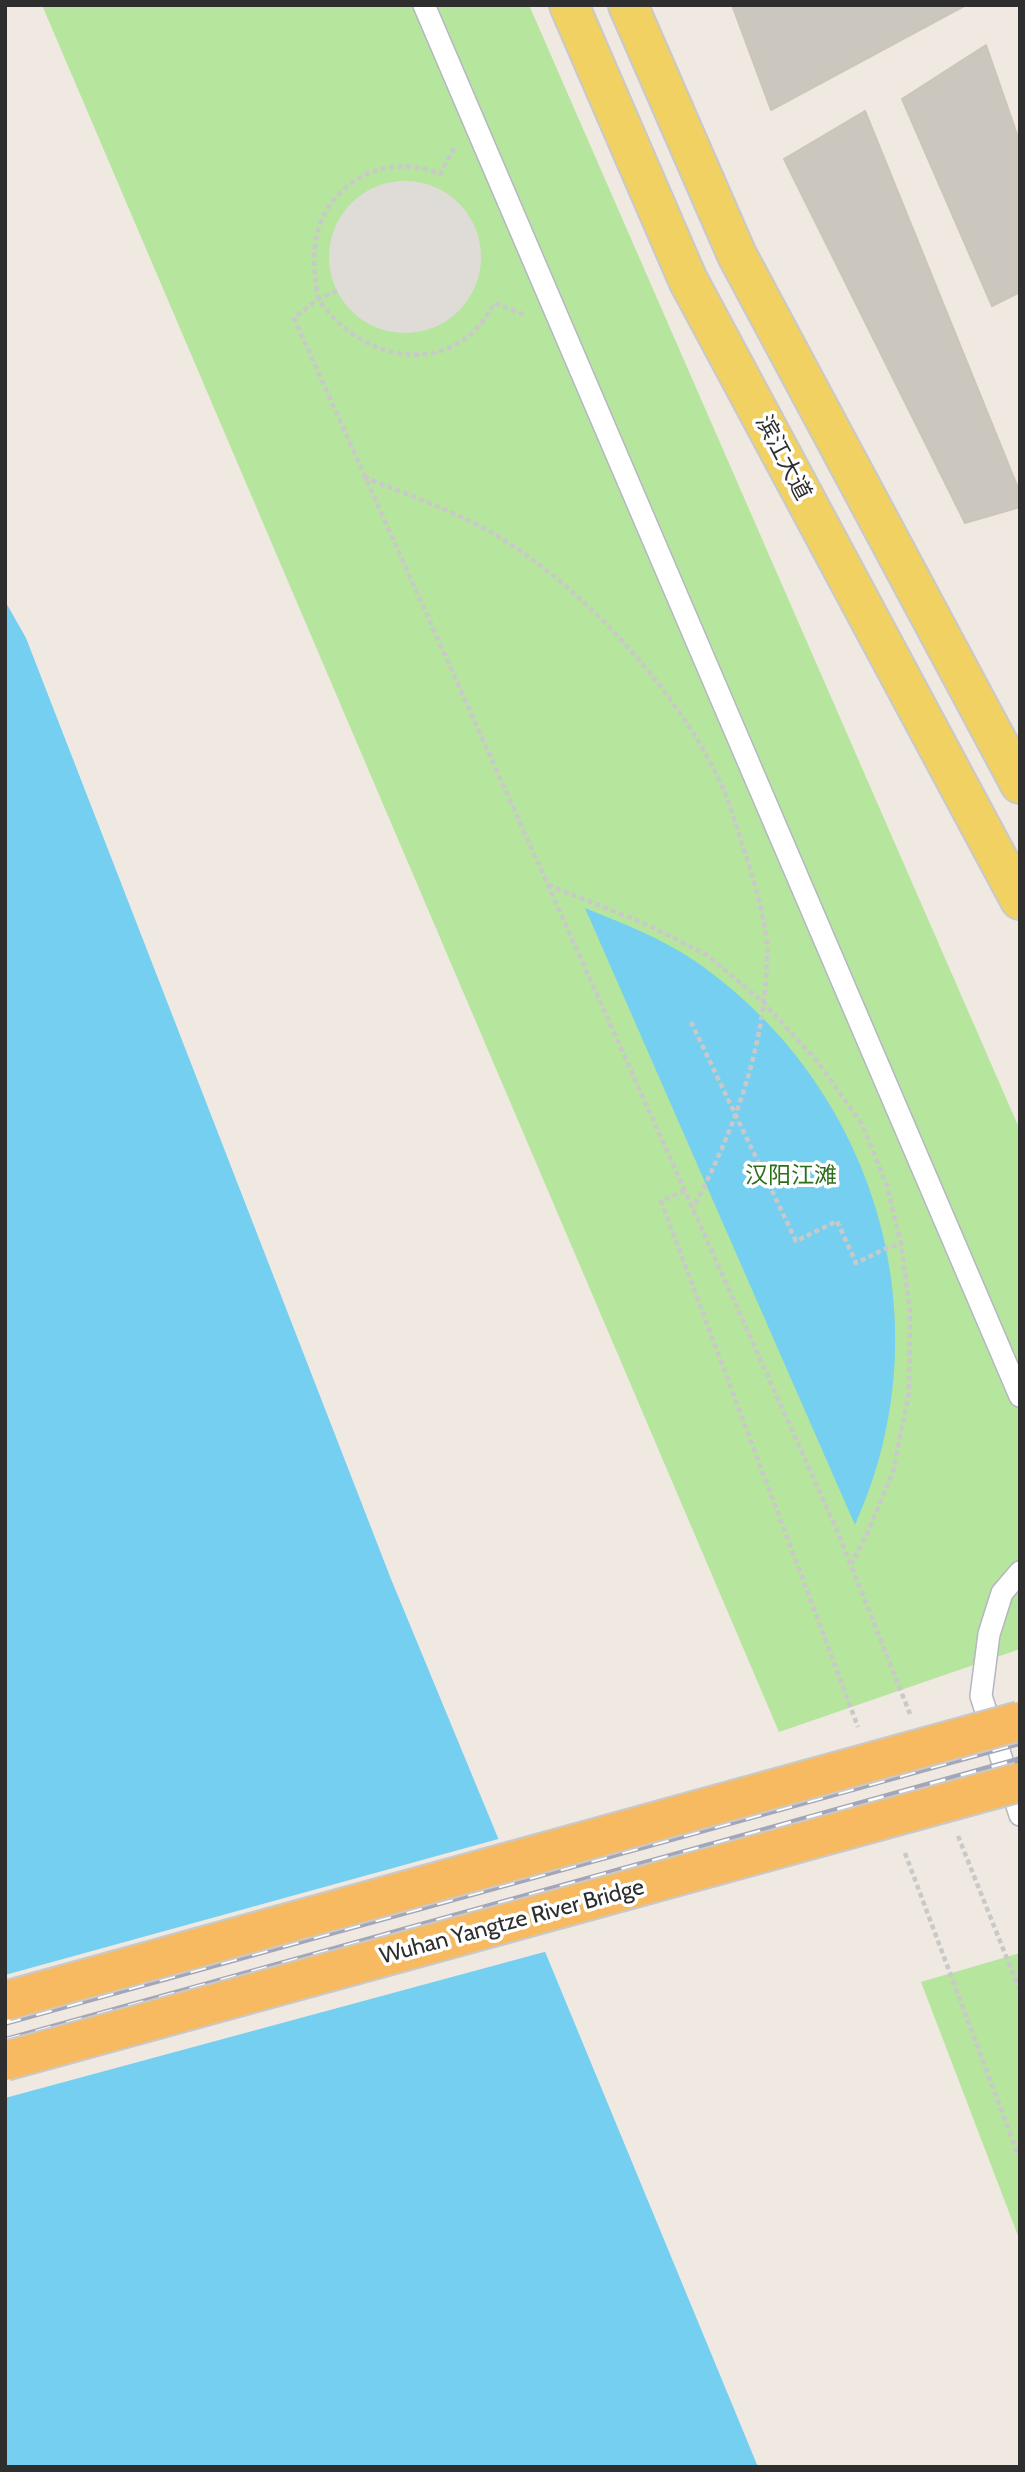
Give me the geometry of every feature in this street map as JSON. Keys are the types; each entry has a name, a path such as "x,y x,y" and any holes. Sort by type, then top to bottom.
{"highway":[{"path":"5,2001 1020,1721"},
{"name":"Wuhan Yangtze River Bridge","path":"5,2061 1020,1782"}],"main road":[{"name":"滨江大道","path":"569,5 688,280 1020,900"},
{"path":"628,5 737,255 1020,784"}],"lane":[{"path":"424,5 1020,1396"},
{"path":"1020,1572 1002,1593 989,1634 981,1696 1020,1815"}],"path":[{"path":"471,116 440,174 429,169 393,166 359,178 335,198 318,227 313,252 318,299 345,330 367,344 388,352 411,356 429,354 463,340 478,327 494,303 562,329"},
{"path":"337,290 318,299 294,318 851,1564 912,1719"},
{"path":"364,477 439,507 503,540 566,584 637,657 687,723 725,792 752,876 767,943 764,1003 749,1077 736,1118 692,1209"},
{"path":"547,885 646,924 707,955 764,1003 817,1061 862,1124 887,1185 901,1244 910,1311 909,1393 893,1471 868,1532 851,1564"},
{"path":"691,1021 796,1241 836,1221 856,1263 901,1244"},
{"path":"685,1191 661,1201 860,1733"},
{"path":"958,1836 1020,1991"},
{"path":"904,1849 1020,2161"}],"green space":[{"name":"汉阳江滩","path":"42,5 529,5 1020,1130 1020,1649 779,1732"},
{"path":"1020,1953 1020,2241 921,1982"}],"shaded area":[{"path":"405,181 434,187 459,203 475,228 481,257 475,286 459,311 434,327 405,333 376,327 351,311 335,286 329,257 335,228 351,203 376,187"}],"water":[{"path":"5,601 26,638 391,1579 758,2467 5,2467"},
{"path":"585,908 669,945 695,961 758,1013 810,1074 850,1142 878,1215 893,1291 894,1370 882,1448 855,1525"}],"pier":[{"path":"502,1838 548,1951 5,2098 5,1975"}],"building":[{"path":"732,5 966,5 771,110"},
{"path":"986,45 1020,143 1020,292 992,306 902,99"},
{"path":"865,111 1020,493 1020,507 965,523 784,159"}],"railway":[{"path":"5,2022 1020,1742"},
{"path":"5,2041 1020,1760"}]}
